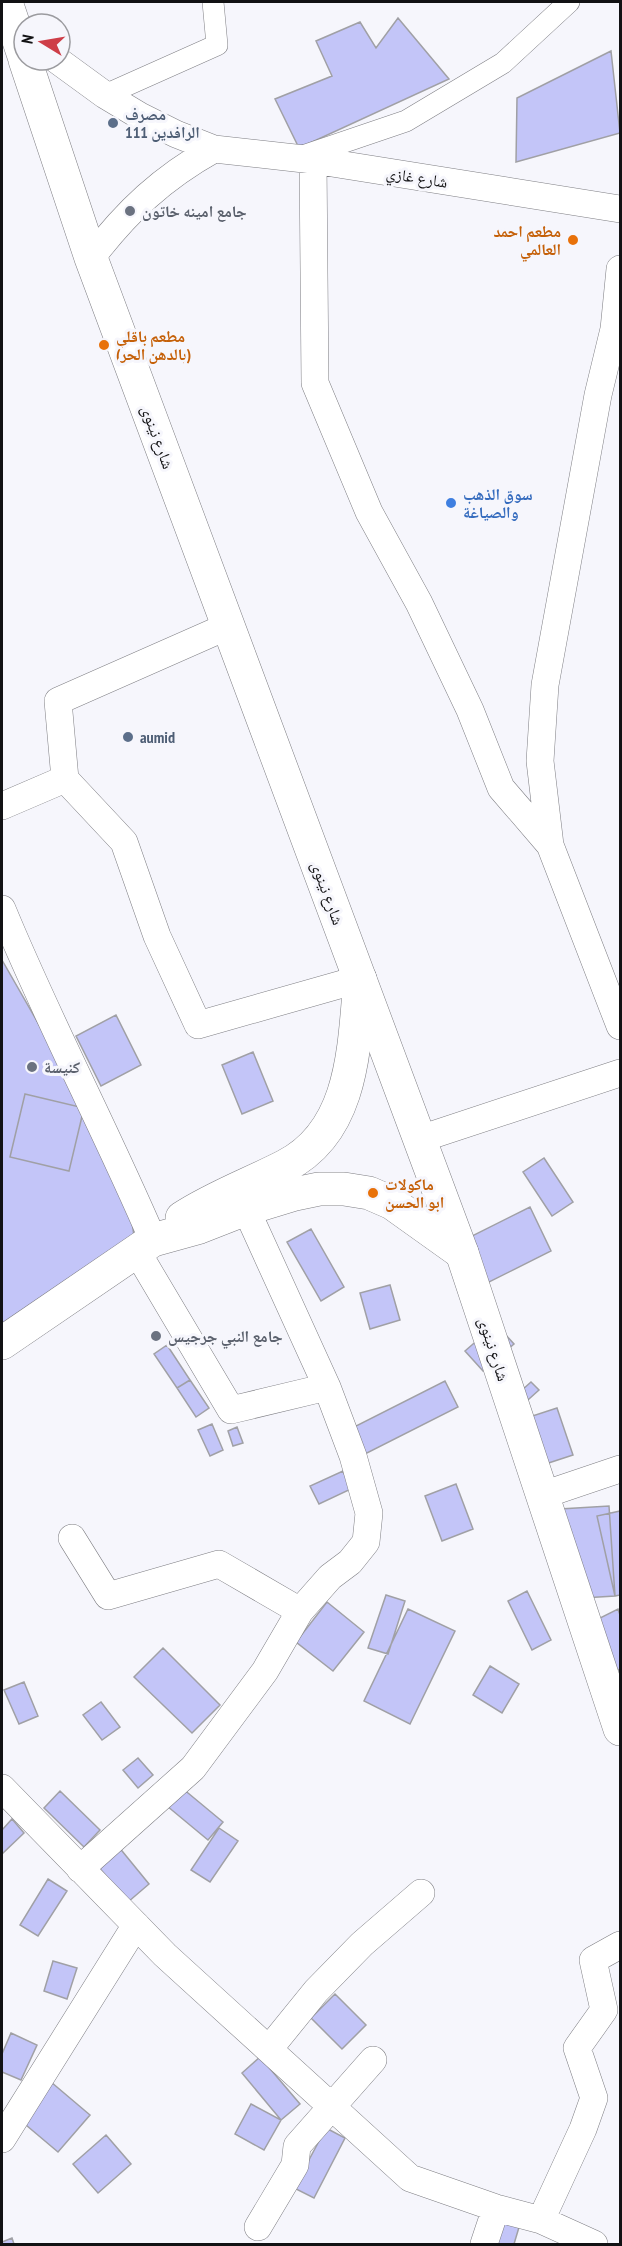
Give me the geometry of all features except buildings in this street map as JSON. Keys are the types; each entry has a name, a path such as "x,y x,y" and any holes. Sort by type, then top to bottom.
{"main road":[{"name":"شارع نينوى","path":"30,72 91,258 462,1253 621,1729"},
{"path":"2,1343 173,1224 215,1198 294,1161 320,1140 332,1122 347,1080 352,1057 360,979"},
{"path":"145,1245 295,1194 319,1189 344,1189 369,1193 392,1203 462,1253"}],"street":[{"path":"105,95 217,45 213,2"},
{"path":"550,845 501,788 470,710 419,603 369,512 315,383 305,159 406,121 503,63 569,2"},
{"name":"شارع غازي","path":"72,71 105,95 176,134 214,148 305,159 621,209"},
{"path":"91,258 136,204 162,182 214,148"},
{"path":"621,269 617,339 591,428 545,685 540,761 550,845 621,1026"},
{"path":"228,626 58,701 65,779 124,842 157,936 198,1025 360,979"},
{"path":"2,806 65,779"},
{"path":"2,909 41,1003 125,1174 145,1245 231,1410 327,1387"},
{"path":"420,1139 621,1073"},
{"path":"80,1869 193,1768 265,1671 300,1611 330,1577 350,1562 366,1542 369,1513 353,1456 327,1387 246,1209"},
{"path":"543,1496 621,1469"},
{"path":"72,1538 108,1596 219,1564 300,1611"},
{"path":"2,1788 165,1955 411,2178 496,2208 541,2220 594,2244"},
{"path":"269,2049 323,1983 362,1944 421,1893"},
{"path":"2,2139 136,1926"},
{"path":"541,2220 583,2129 594,2098 577,2048 604,2010 593,1960 621,1945"},
{"path":"258,2227 295,2165 297,2145 372,2060"},
{"path":"484,2244 496,2208"}],"place":[{"name":"مصرف الرافدين 111","path":"113,123"},
{"name":"جامع امينه خاتون","path":"130,211"},
{"name":"مطعم احمد العالمي","path":"573,240"},
{"name":"مطعم باقلي (بالدهن الحر)","path":"104,345"},
{"name":"سوق الذهب والصياغة","path":"451,503"},
{"name":"aumid","path":"128,737"},
{"name":"كنيسة","path":"32,1067"},
{"name":"ماكولات ابو الحسن","path":"373,1193"},
{"name":"جامع النبي جرجيس","path":"156,1336"}]}
